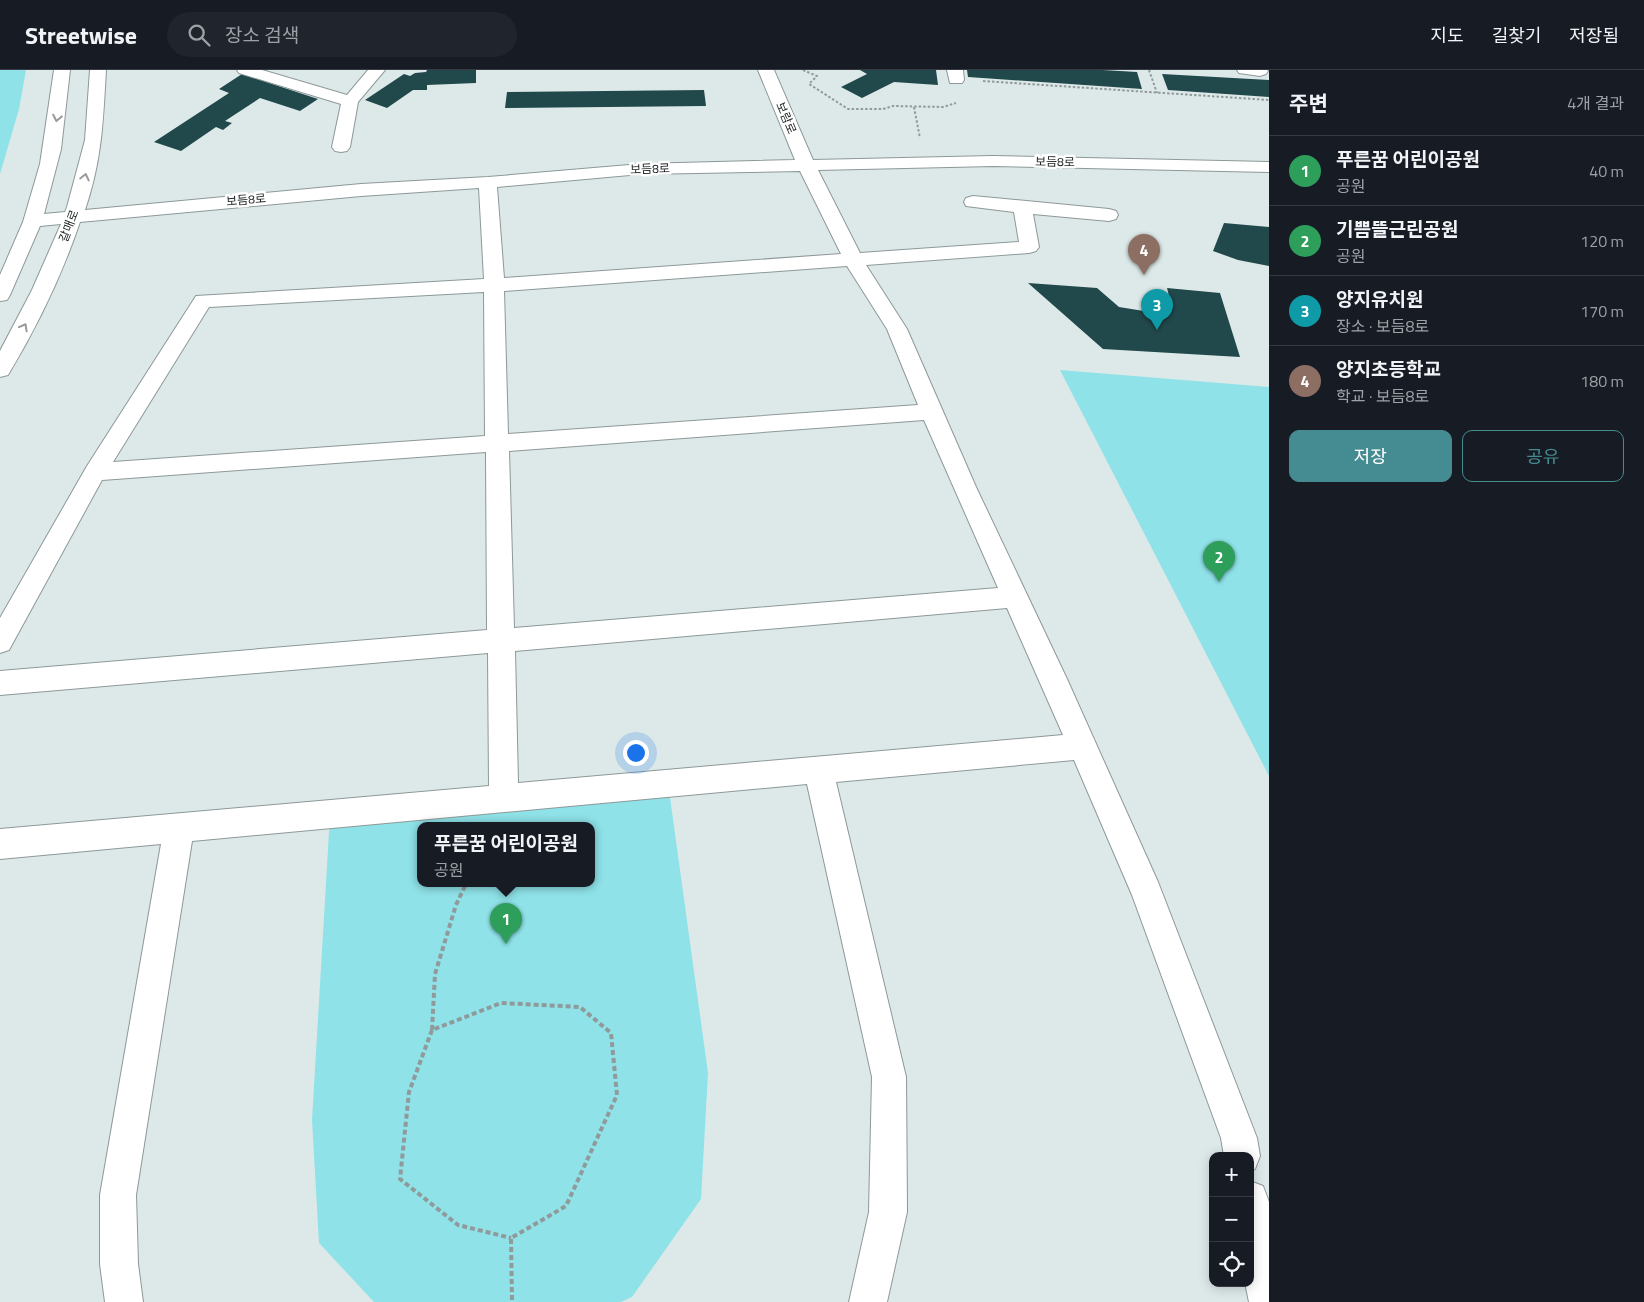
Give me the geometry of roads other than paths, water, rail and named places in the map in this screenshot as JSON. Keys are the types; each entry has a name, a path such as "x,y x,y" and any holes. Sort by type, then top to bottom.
{"street":[{"path":"0,295 41,195 59,107 62,70"},
{"name":"갈매로","path":"0,370 29,317 52,269 82,192 92,147 98,70"},
{"path":"245,70 350,101"},
{"path":"341,147 350,101 377,70"},
{"name":"보람로","path":"766,70 806,165 854,261 897,329 1014,597 1147,893 1239,1138 1241,1152"},
{"name":"보듬8로","path":"32,220 361,190 488,182 641,169 993,161 1269,167"},
{"path":"488,182 494,285 504,798"},
{"path":"973,202 1108,215"},
{"path":"0,642 96,472 202,300 494,285 854,261 1029,247 1023,207"},
{"path":"96,472 932,412"},
{"path":"0,683 1014,597"},
{"path":"0,844 1082,746"},
{"path":"818,769 890,1077 888,1212 868,1302"},
{"path":"124,1302 118,1264 118,1195 179,827"},
{"path":"1254,1222 1268,1302"}],"place":[{"name":"양지초등학교","path":"1144,275"},
{"name":"양지유치원","path":"1157,330"},
{"name":"기쁨뜰근린공원","path":"1219,582"},
{"name":"푸른꿈 어린이공원","path":"506,944"}]}
